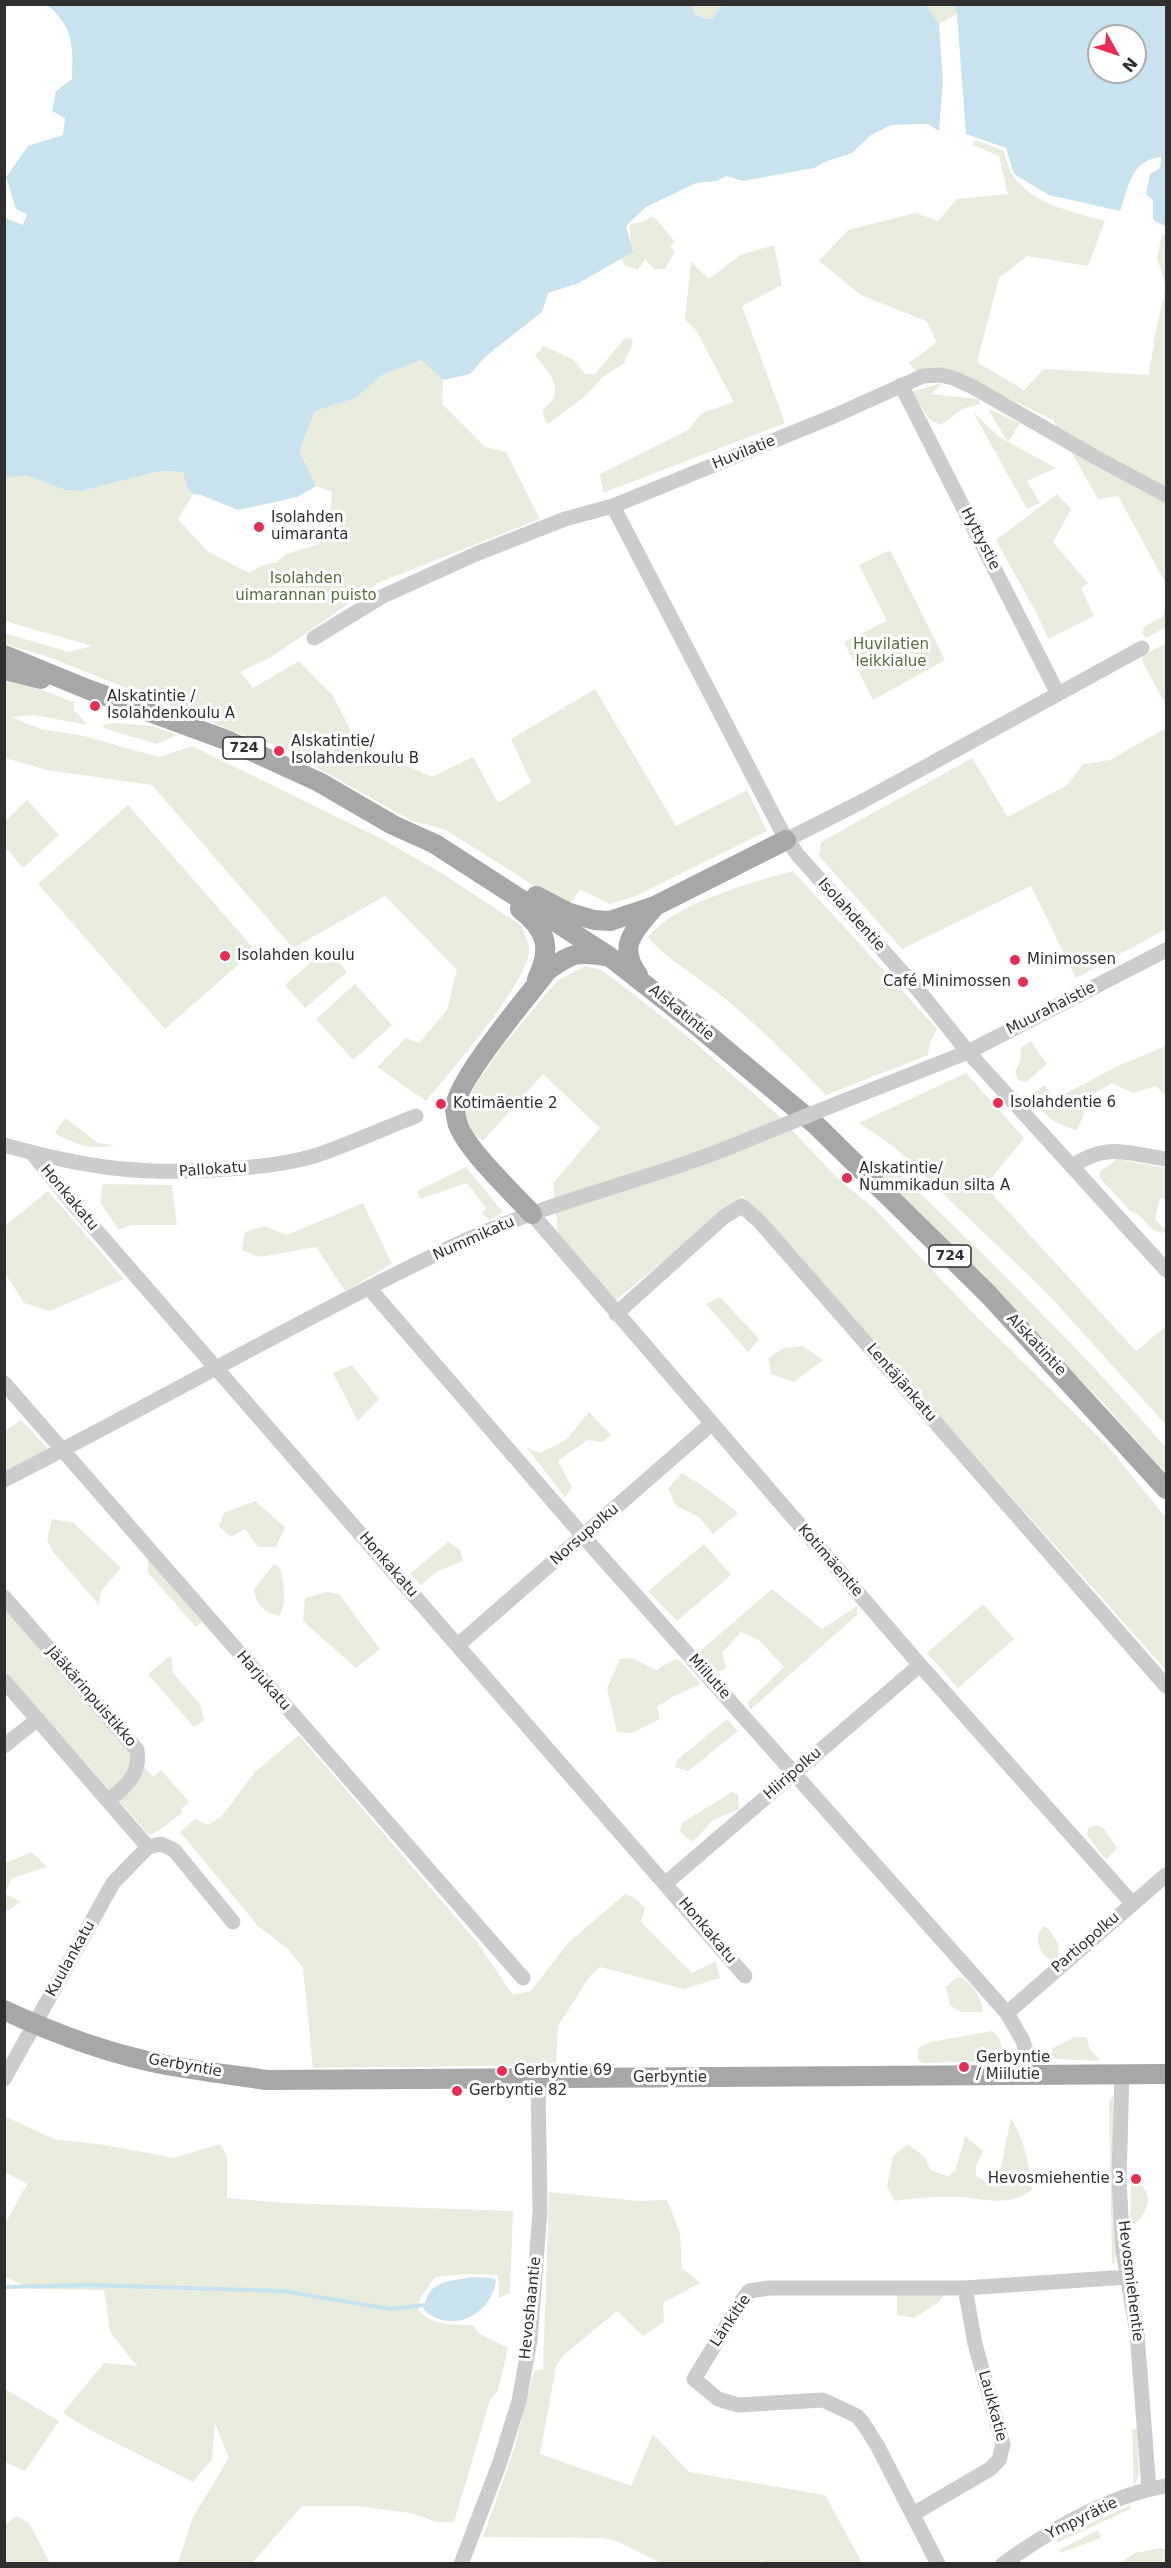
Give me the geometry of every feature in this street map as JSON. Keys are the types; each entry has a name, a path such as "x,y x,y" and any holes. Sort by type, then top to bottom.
{"main road":[{"name":"Alskatintie","path":"4,655 87,689 229,741 318,782 393,825 435,844 610,957 816,1125 988,1294 1167,1489"},
{"name":"Alskatintie","path":"4,670 87,689"},
{"path":"393,825 511,902 539,927 545,937 545,954 542,970 531,993"},
{"path":"435,844 567,912 594,920 609,921 655,906 786,840"},
{"path":"643,983 628,962 627,952 630,938 655,906"},
{"path":"532,1214 470,1145 458,1125 455,1107 474,1068 548,970 580,952 610,957"},
{"name":"Gerbyntie","path":"4,2010 106,2050 155,2062 266,2080 1167,2074"}],"street":[{"name":"Huvilatie","path":"314,638 349,615 417,580 565,519 613,506 834,416 923,376 941,375 953,378 1167,495"},
{"name":"Hyttystie","path":"902,385 1058,694"},
{"name":"Isolahdentie","path":"613,506 786,840 919,991 968,1052 1167,1270"},
{"path":"786,840 863,801 1142,648"},
{"name":"Muurahaistie","path":"968,1052 1167,950"},
{"name":"Nummikatu","path":"4,1480 369,1288 468,1240 532,1214 692,1163 968,1052"},
{"name":"Pallokatu","path":"4,1145 85,1166 125,1171 186,1173 254,1167 313,1156 416,1116"},
{"path":"1073,1166 1097,1152 1110,1151 1167,1159"},
{"name":"Honkakatu","path":"32,1152 216,1368 745,1976"},
{"name":"Lentäjänkatu","path":"616,1314 725,1216 742,1206 774,1238 1167,1686"},
{"name":"Kotimäentie","path":"532,1214 920,1665 1132,1903"},
{"name":"Miilutie","path":"369,1288 583,1536 1007,2013 1023,2042 1033,2075"},
{"name":"Harjukatu","path":"4,1383 523,1978"},
{"name":"Norsupolku","path":"458,1645 711,1424"},
{"name":"Jääkärinpuistikko","path":"4,1597 137,1750 139,1761 134,1775 126,1787 109,1800"},
{"name":"Hiiripolku","path":"666,1883 920,1665"},
{"path":"4,1681 148,1847 161,1844 174,1850 233,1923"},
{"path":"4,1746 38,1719"},
{"name":"Kuulankatu","path":"4,2079 113,1883 148,1847"},
{"name":"Partiopolku","path":"1007,2013 1167,1875"},
{"name":"Hevosmiehentie","path":"1122,2074 1119,2179 1127,2277 1137,2333 1149,2489"},
{"name":"Hevoshaantie","path":"461,2564 500,2462 519,2401 530,2340 540,2211 538,2079"},
{"name":"Länkitie","path":"938,2564 914,2514 868,2430 857,2416 823,2400 738,2404 718,2399 694,2379 749,2291 769,2288 965,2288 1127,2277"},
{"name":"Laukkatie","path":"914,2514 990,2469 999,2460 1003,2445 975,2344 965,2288"},
{"name":"Ympyrätie","path":"1003,2564 1049,2534 1094,2511 1149,2489 1167,2486"}],"green space":[{"path":"691,5 722,5 713,18 706,19 695,14"},
{"path":"926,5 954,5 957,14 939,24"},
{"path":"976,140 1004,151 1012,174 1030,193 1041,200 1105,221 1088,266 1027,256 999,278 977,362 1024,390 1044,369 1149,375 1166,287 1166,584 1118,496 1098,499 1053,420 954,372 919,374 909,363 937,342 926,321 861,295 819,261 848,230 916,213 938,221 957,199 1008,194 999,156 972,145"},
{"path":"651,217 657,220 675,242 670,246 675,252 665,269 654,269 645,259 638,270 624,265 622,258 631,253 630,224 643,222"},
{"path":"1162,234 1166,236 1166,287 1157,258"},
{"path":"774,245 782,285 742,306 785,423 603,493 600,474 688,430 702,413 734,402 696,330 685,319 691,262 709,279 740,255"},
{"path":"630,338 633,343 624,363 603,377 583,398 548,424 543,413 554,397 555,387 548,372 535,355 544,346 574,360 585,374 595,374 624,339"},
{"name":"Isolahden uimarannan puisto","path":"423,360 443,380 442,404 485,447 506,452 540,519 378,583 273,656 240,672 253,688 299,661 333,696 357,743 432,777 473,757 498,803 531,782 511,739 595,689 676,826 747,790 767,831 636,896 610,904 580,889 568,907 444,829 412,821 279,746 248,737 46,656 5,644 4,633 69,652 92,646 5,621 5,478 26,475 65,490 81,491 160,471 184,472 188,489 193,494 178,519 207,551 249,573 263,565 277,562 286,554 319,544 329,525 332,492 316,486 299,451 315,411 356,398 382,375"},
{"path":"942,383 931,394 979,399 980,404 962,409 941,425 930,420 911,392"},
{"path":"988,409 1020,423 1008,442"},
{"path":"973,412 998,436 1056,468 1027,481 1040,503 1027,509"},
{"path":"1057,494 1071,509 1053,542 1088,583 1081,588 1094,616 1048,639 1037,614 996,540"},
{"name":"Huvilatien leikkialue","path":"890,550 945,660 873,700 844,642 887,621 859,565"},
{"path":"1166,610 1166,627 1146,638 1142,633 1145,626 1162,617"},
{"path":"1166,643 1166,705 1142,661 1143,655"},
{"path":"4,681 39,689 74,702 74,710 88,725 34,715 11,717 41,729 84,736 159,757 192,746 382,839 443,874 522,926 529,949 526,963 517,982 487,1026 426,1101 377,1067 406,1038 419,1043 447,1010 457,970 385,896 293,948 152,785 47,770 5,758"},
{"path":"117,723 152,726 177,735 157,744 103,728 103,725"},
{"path":"1166,728 1166,929 1076,978 1031,886 902,949 819,856 821,842 972,758 1008,817 1067,785 1083,764 1110,760"},
{"path":"27,800 59,835 23,868 5,847 5,821"},
{"path":"128,805 255,950 165,1029 38,884"},
{"path":"793,871 937,1029 930,1042 928,1055 826,1095 750,1020 665,954 648,937 660,925 695,904 715,895"},
{"path":"327,948 347,972 305,1008 285,985"},
{"path":"586,966 602,970 686,1035 776,1113 837,1178 875,1209 970,1310 1107,1445 1166,1518 1166,1670 743,1196 616,1300 558,1234 553,1183 600,1128 543,1074 483,1141 469,1131 465,1108 475,1086 504,1044 557,981"},
{"path":"355,984 392,1025 353,1060 316,1019"},
{"path":"1031,1041 1047,1064 1026,1082 1018,1080 1015,1072 1020,1061 1021,1048"},
{"path":"1166,1046 1166,1096 1156,1086 1133,1093 1112,1083 1086,1098 1083,1117 1077,1130 1061,1125 1050,1118 1041,1108 1033,1093 1045,1085 1055,1099 1120,1065"},
{"path":"966,1073 1024,1138 985,1186 1136,1351 1166,1326 1166,1425 1046,1292 894,1147 859,1123"},
{"path":"65,1118 98,1143 114,1145 91,1147 55,1133"},
{"path":"1117,1159 1166,1168 1166,1199 1160,1198 1155,1219 1166,1230 1163,1233 1152,1229 1136,1213 1131,1212 1100,1178 1100,1172"},
{"path":"891,1166 1032,1303 1133,1410 1166,1447 1166,1474 1104,1404 900,1197 883,1175"},
{"path":"466,1167 503,1212 490,1220 482,1214 486,1208 467,1183 420,1199 417,1191"},
{"path":"103,1184 172,1185 177,1225 131,1225 119,1230 100,1202"},
{"path":"48,1191 124,1279 50,1311 24,1303 5,1273 5,1226"},
{"path":"363,1203 392,1264 345,1291 316,1247 260,1257 242,1250 245,1232 264,1226 287,1235"},
{"path":"720,1297 759,1339 748,1352 706,1304"},
{"path":"803,1346 823,1360 794,1382 771,1374 768,1358 784,1348"},
{"path":"352,1365 379,1399 358,1421 333,1373"},
{"path":"589,1412 611,1435 603,1442 587,1440 558,1461 572,1488 565,1497 527,1448 540,1453 566,1440"},
{"path":"21,1420 49,1450 5,1473 5,1431"},
{"path":"682,1473 738,1513 713,1534 699,1517 676,1506 668,1488"},
{"path":"255,1501 285,1527 276,1547 258,1547 245,1529 231,1537 219,1526 224,1513"},
{"path":"52,1519 74,1523 121,1568 101,1591 99,1605 54,1553 47,1540"},
{"path":"448,1542 460,1550 463,1561 438,1571 421,1585 410,1574"},
{"path":"704,1544 731,1575 677,1621 648,1591"},
{"path":"148,1558 202,1622 196,1627 148,1573"},
{"path":"274,1564 280,1568 284,1586 284,1604 280,1616 269,1612 259,1604 254,1589"},
{"path":"772,1589 822,1629 857,1606 857,1615 750,1710 748,1702 784,1667 759,1640 741,1632 722,1653 726,1668 717,1672 699,1652"},
{"path":"327,1592 339,1594 380,1649 356,1668 303,1621 305,1598"},
{"path":"983,1604 1014,1639 958,1688 927,1653"},
{"path":"4,1607 153,1777 161,1770 189,1802 181,1809 183,1812 160,1830 149,1835 5,1672"},
{"path":"171,1655 173,1673 200,1704 204,1721 194,1727 148,1674"},
{"path":"632,1658 656,1670 675,1659 680,1661 701,1684 674,1696 657,1707 660,1719 632,1733 617,1732 607,1688 620,1659"},
{"path":"727,1719 738,1731 688,1771 675,1767 677,1760"},
{"path":"299,1735 476,1941 513,1995 531,1991 568,1943 625,1894 636,1899 645,1908 641,1922 692,1973 716,1961 720,1978 684,1989 600,1967 590,1976 558,2026 556,2065 313,2068 303,1968 288,1949 258,1926 180,1832 195,1819 208,1825 222,1816 255,1772"},
{"path":"732,1792 738,1795 739,1809 713,1820 693,1842 680,1832 682,1823"},
{"path":"1097,1825 1103,1828 1117,1848 1106,1860 1087,1835 1088,1828"},
{"path":"32,1852 47,1867 12,1878 5,1894 5,1863"},
{"path":"5,1894 21,1902 5,1912"},
{"path":"1043,1927 1048,1928 1059,1945 1058,1957 1051,1960 1039,1945 1038,1936"},
{"path":"957,1977 967,1982 975,1990 983,2012 960,2012 950,2005 946,1987"},
{"path":"992,2031 1000,2039 1001,2058 997,2061 923,2063 918,2060 919,2047 931,2042"},
{"path":"1075,2037 1086,2037 1090,2049 1101,2061 1055,2059 1051,2054 1053,2048"},
{"path":"1113,2094 1116,2253 1114,2265 1112,2263 1109,2103"},
{"path":"4,2116 54,2139 105,2145 174,2158 220,2144 227,2156 227,2198 285,2203 513,2211 510,2293 499,2298 498,2275 468,2274 435,2277 420,2299 418,2310 431,2319 444,2324 473,2325 480,2334 508,2348 498,2391 490,2400 454,2522 437,2522 410,2513 357,2506 302,2506 252,2563 178,2563 193,2517 229,2458 215,2423 212,2459 193,2482 94,2432 63,2413 104,2363 137,2366 110,2332 104,2290 32,2289 5,2277 5,2224 27,2184 5,2172"},
{"path":"1011,2118 1026,2153 1032,2190 1015,2199 1006,2200 945,2197 895,2201 887,2187 893,2156 908,2144 925,2157 930,2170 948,2176 955,2171 965,2136 983,2151 976,2166 976,2176 986,2182 998,2181"},
{"path":"1139,2183 1148,2198 1146,2210 1134,2224 1130,2223 1131,2184"},
{"path":"549,2192 639,2201 667,2200 680,2233 682,2268 700,2283 663,2303 664,2322 643,2336 617,2311 564,2355 556,2366 540,2454 631,2486 653,2434 689,2472 825,2495 862,2563 767,2564 762,2560 759,2564 661,2563 619,2542 603,2538 483,2537 513,2452 534,2371 543,2369"},
{"path":"945,2293 939,2302 914,2318 897,2315 897,2294"},
{"path":"5,2389 59,2421 25,2471 5,2462"},
{"path":"1132,2429 1137,2429 1139,2475 1134,2486"},
{"path":"1131,2505 1130,2509 1057,2543 1057,2538"},
{"path":"16,2516 29,2523 50,2563 5,2563 5,2525"},
{"path":"1098,2530 1101,2538 1060,2553 1059,2550"},
{"path":"1161,2548 1166,2550 1166,2563 1120,2563 1135,2553"}],"water":[{"path":"691,4 695,14 706,19 713,18 722,5 926,5 939,24 943,81 939,131 928,124 891,125 871,135 852,153 814,168 743,181 726,176 717,181 696,183 646,207 626,226 633,252 579,283 548,293 542,312 485,357 470,374 443,380 422,360 382,375 356,398 315,411 299,451 316,486 297,497 238,510 193,494 188,489 183,472 160,471 81,491 65,490 26,475 5,478 5,218 23,225 27,214 16,209 6,177 28,146 63,135 65,118 52,111 56,91 72,79 72,47 67,29 47,5"},
{"path":"954,5 1166,5 1166,227 1153,220 1153,200 1146,194 1150,174 1160,168 1161,157 1143,163 1137,169 1120,211 1049,195 1014,174 1006,148 966,134 957,14"},
{"path":"474,2277 496,2280 487,2303 469,2318 446,2321 424,2310 429,2293 434,2287 448,2281"}],"waterway":[{"path":"4,2287 90,2285 283,2291 391,2309 425,2305"}],"place":[{"name":"Isolahden uimaranta","path":"259,527"},
{"name":"Alskatintie / Isolahdenkoulu A","path":"95,706"},
{"name":"Alskatintie/ Isolahdenkoulu B","path":"279,751"},
{"name":"Isolahden koulu","path":"225,956"},
{"name":"Minimossen","path":"1015,960"},
{"name":"Café Minimossen","path":"1023,982"},
{"name":"Isolahdentie 6","path":"998,1103"},
{"name":"Kotimäentie 2","path":"441,1104"},
{"name":"Alskatintie/ Nummikadun silta A","path":"847,1178"},
{"name":"Gerbyntie / Miilutie","path":"964,2067"},
{"name":"Gerbyntie 69","path":"502,2071"},
{"name":"Gerbyntie 82","path":"457,2091"},
{"name":"Hevosmiehentie 3","path":"1136,2179"}]}
